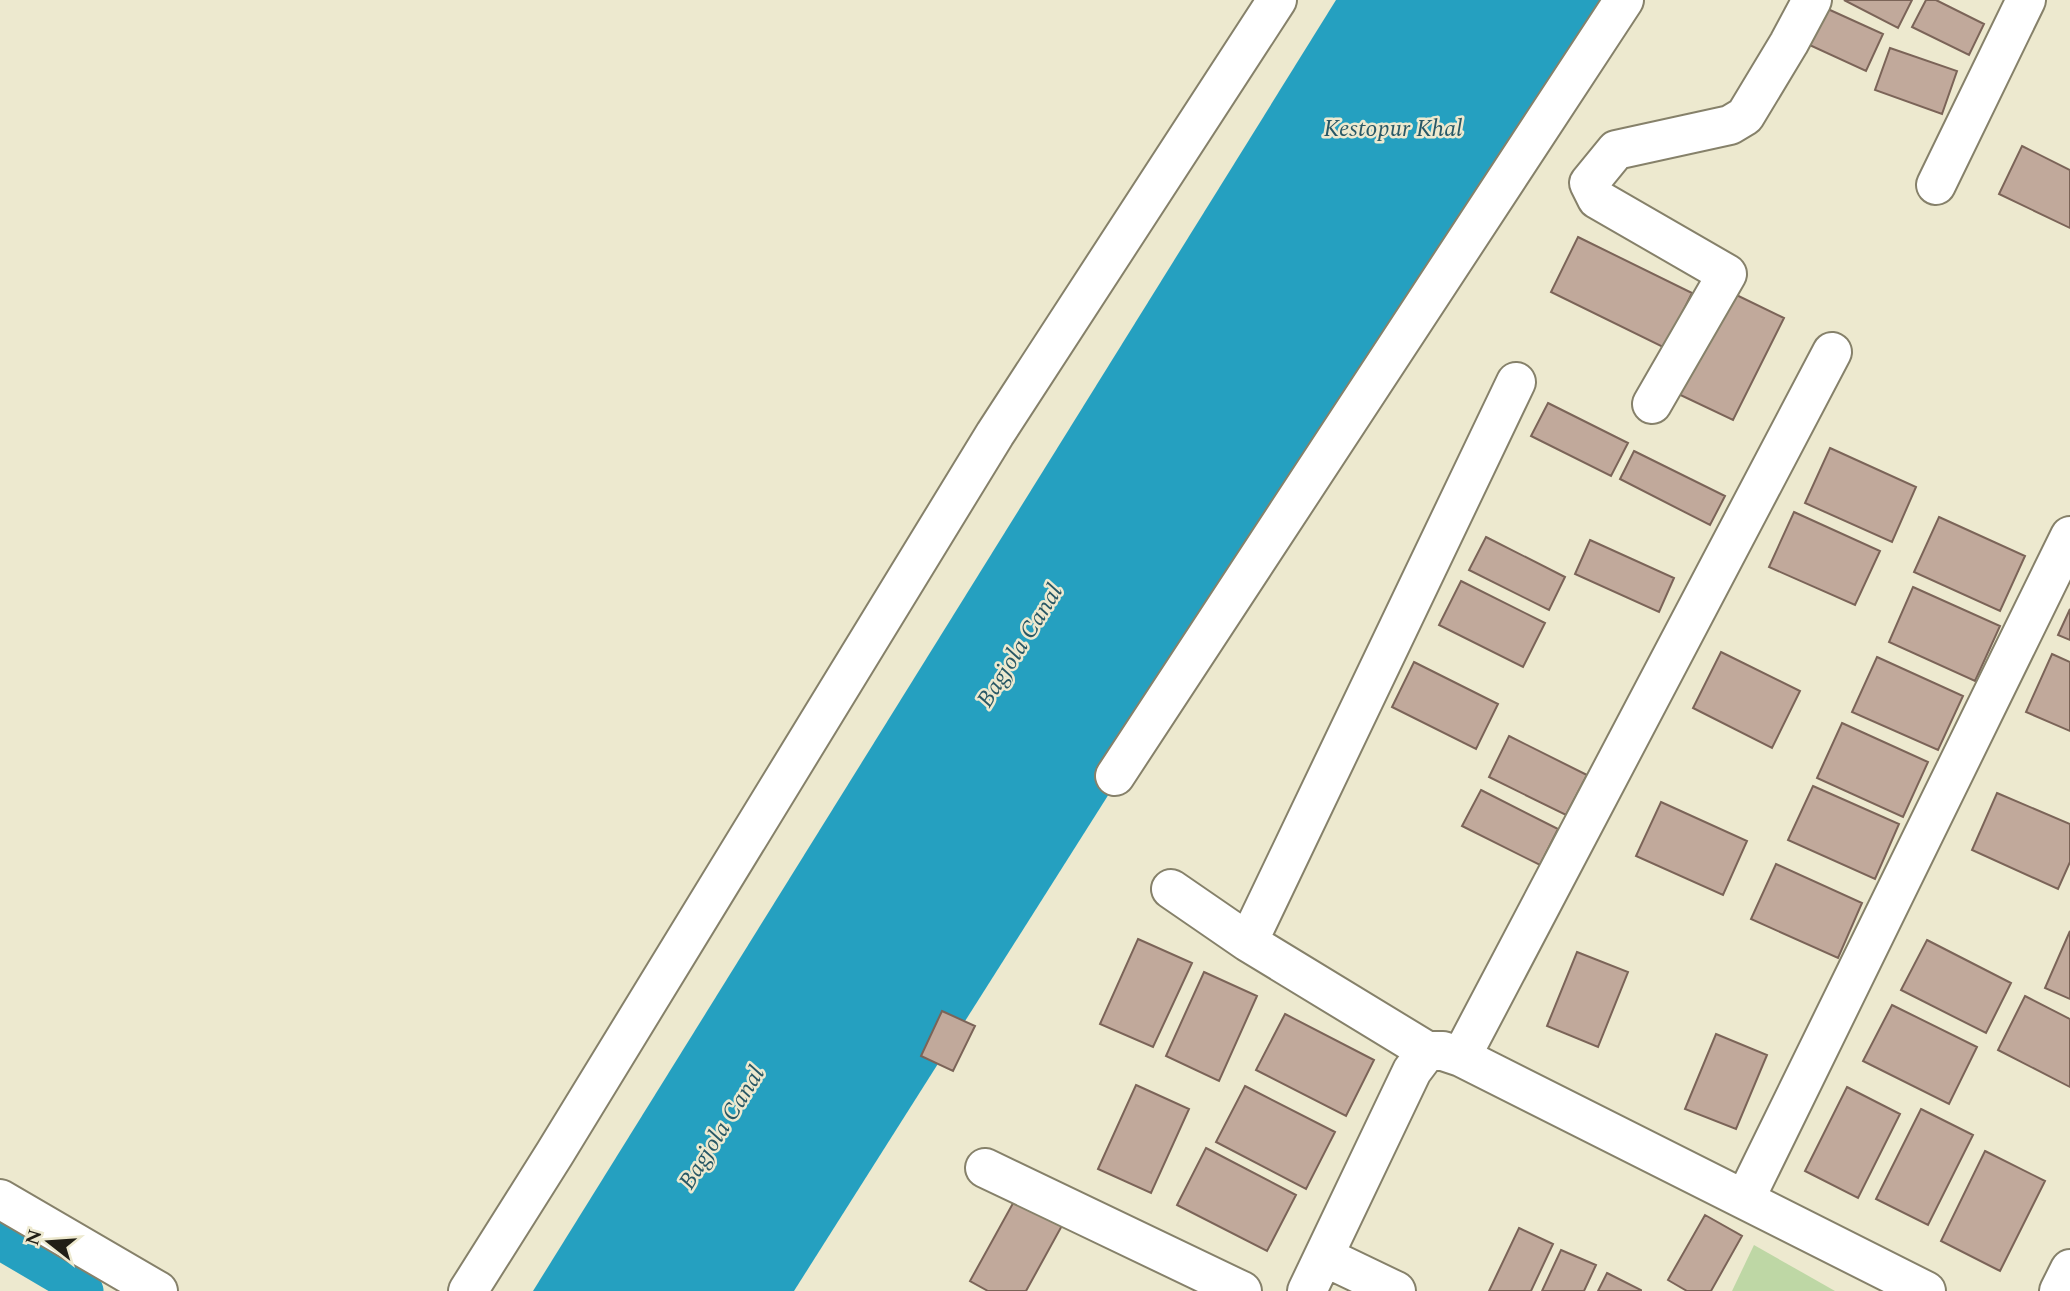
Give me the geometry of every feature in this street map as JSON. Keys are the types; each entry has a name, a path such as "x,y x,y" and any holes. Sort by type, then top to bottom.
{"street":[{"path":"468,1291 563,1142 995,434 1277,0"},
{"path":"1115,776 1624,0"},
{"path":"1652,404 1727,274 1597,199 1589,183 1616,150 1730,125 1745,116 1812,0"},
{"path":"1936,185 2026,0"},
{"path":"1307,1291 1412,1071 1444,1054 1832,352"},
{"path":"1248,942 1516,382"},
{"path":"1745,1199 2070,536"},
{"path":"1171,889 1248,942 1444,1054 1745,1199 1926,1291"},
{"path":"985,1168 1242,1291"},
{"path":"0,1199 158,1291"},
{"path":"1325,1257 1396,1291"},
{"path":"2059,1291 2070,1269"}],"green space":[{"path":"1754,1245 1835,1291 1732,1291"}],"water":[{"name":"Kestopur Khal","path":"1336,0 1612,0 794,1291 533,1291"}],"building":[{"path":"1844,0 1912,0 1898,28"},
{"path":"1926,0 1936,0 1984,24 1969,55 1912,27"},
{"path":"1819,5 1883,34 1866,71 1803,42"},
{"path":"1890,48 1957,71 1942,114 1875,90"},
{"path":"2022,146 2070,170 2070,228 1999,194"},
{"path":"1578,237 1692,293 1665,348 1551,292"},
{"path":"1722,288 1784,318 1733,420 1672,391"},
{"path":"1548,403 1628,443 1611,476 1531,436"},
{"path":"1830,448 1916,487 1892,542 1805,503"},
{"path":"1634,451 1725,496 1710,525 1620,479"},
{"path":"1794,512 1880,551 1855,605 1769,567"},
{"path":"1939,517 2025,556 2000,611 1914,572"},
{"path":"1486,537 1565,577 1549,610 1469,570"},
{"path":"1590,540 1674,578 1659,612 1575,574"},
{"path":"1461,581 1545,623 1523,667 1439,625"},
{"path":"1913,587 2000,626 1975,681 1889,642"},
{"path":"2070,609 2070,640 2058,635"},
{"path":"1721,652 1800,691 1772,748 1693,708"},
{"path":"2052,654 2070,662 2070,731 2026,712"},
{"path":"1877,657 1963,696 1938,750 1852,712"},
{"path":"1414,662 1498,704 1476,749 1392,707"},
{"path":"1842,723 1928,762 1903,817 1817,778"},
{"path":"1509,736 1587,775 1566,815 1489,777"},
{"path":"1813,786 1899,824 1875,879 1788,840"},
{"path":"1481,790 1558,829 1540,865 1462,826"},
{"path":"1997,793 2070,824 2070,862 2058,889 1972,850"},
{"path":"1661,802 1747,841 1723,895 1636,856"},
{"path":"1776,864 1862,903 1838,958 1751,919"},
{"path":"2070,931 2070,999 2045,988"},
{"path":"1138,939 1192,963 1153,1047 1100,1024"},
{"path":"1927,940 2011,983 1986,1033 1901,990"},
{"path":"1577,952 1628,972 1598,1047 1547,1026"},
{"path":"1204,972 1257,996 1219,1081 1166,1056"},
{"path":"2025,996 2070,1019 2070,1087 1998,1050"},
{"path":"1892,1005 1977,1047 1949,1104 1863,1061"},
{"path":"942,1011 975,1026 953,1071 921,1056"},
{"path":"1285,1014 1374,1060 1346,1116 1256,1070"},
{"path":"1716,1034 1767,1055 1736,1129 1685,1109"},
{"path":"1136,1085 1189,1109 1151,1193 1098,1169"},
{"path":"1245,1086 1335,1132 1306,1189 1216,1142"},
{"path":"1847,1087 1900,1114 1858,1198 1805,1171"},
{"path":"1921,1109 1973,1135 1928,1225 1876,1199"},
{"path":"1206,1148 1296,1195 1267,1251 1177,1205"},
{"path":"1985,1151 2045,1181 2000,1271 1941,1241"},
{"path":"1017,1196 1064,1222 1026,1291 988,1291 970,1281"},
{"path":"1705,1215 1742,1236 1711,1291 1687,1291 1668,1280"},
{"path":"1519,1228 1553,1244 1531,1291 1489,1291"},
{"path":"1561,1250 1596,1265 1584,1291 1542,1291"},
{"path":"1607,1273 1641,1290 1641,1291 1598,1291"}],"waterway":[{"path":"0,1241 85,1291"}],"water label":[{"name":"Bagjola Canal","path":"1020,646"},
{"name":"Bagjola Canal","path":"722,1128"}]}
